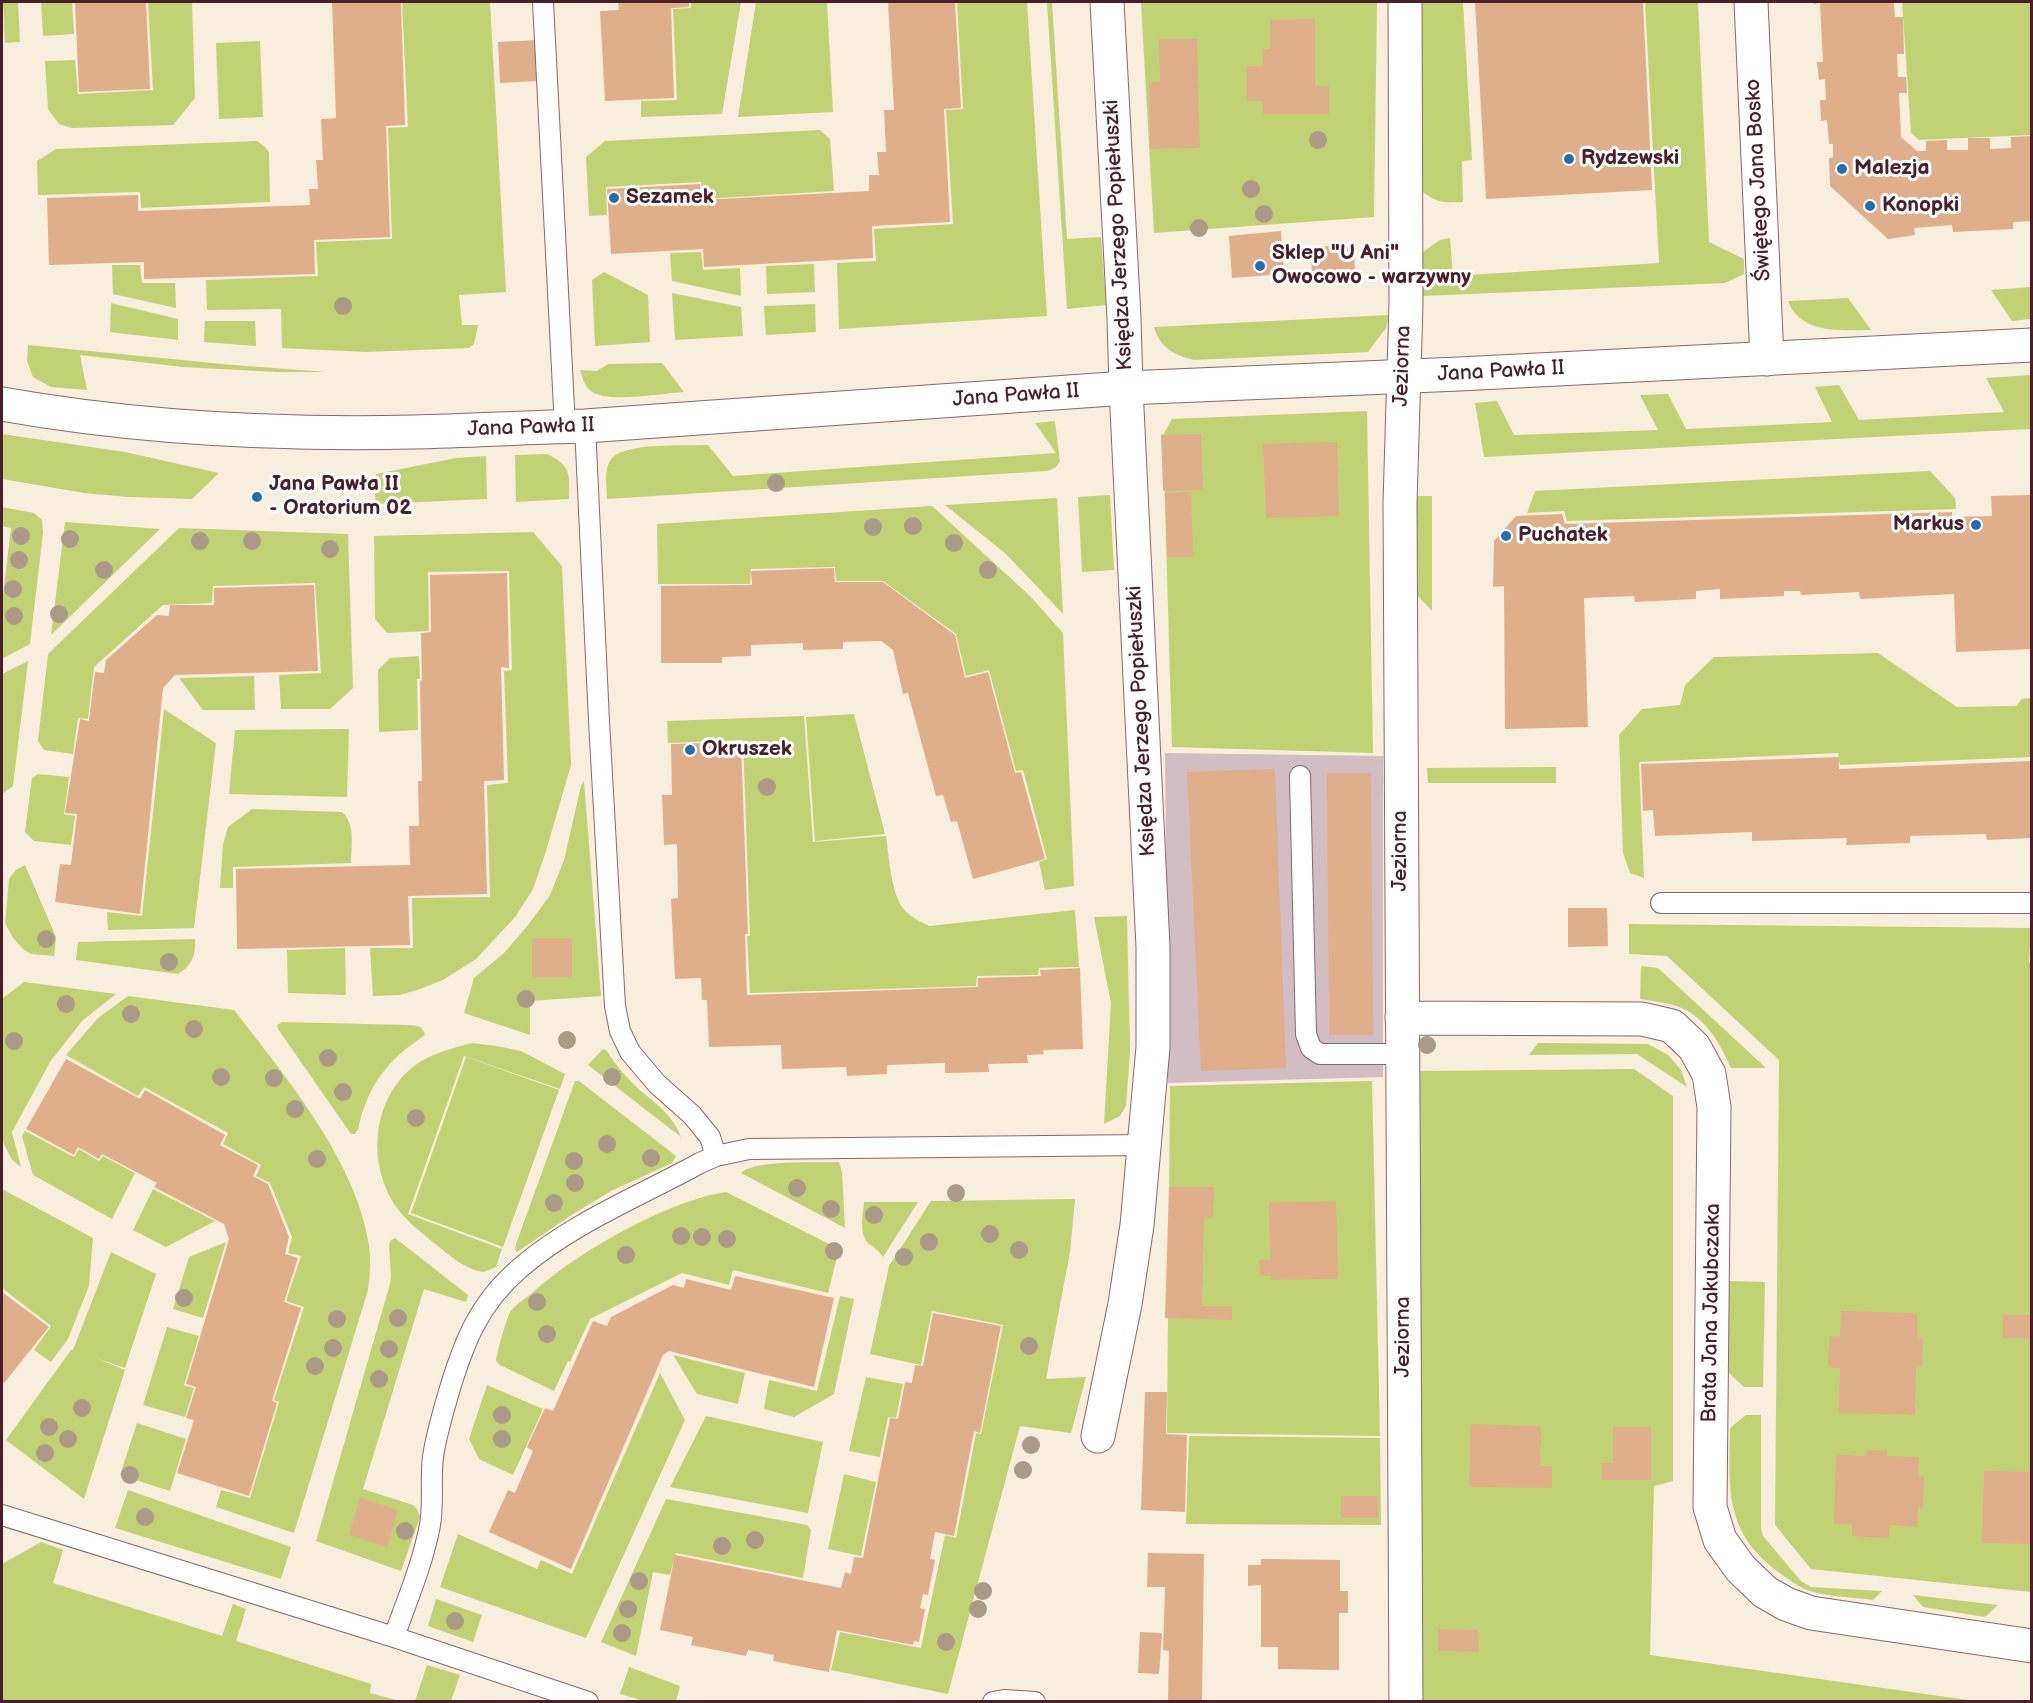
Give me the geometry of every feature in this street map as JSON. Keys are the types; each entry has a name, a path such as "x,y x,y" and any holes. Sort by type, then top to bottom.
{"street":[{"name":"Księdza Jerzego Popiełuszki","path":"1098,1436 1125,1304 1136,1236 1153,1047 1154,947 1107,2"},
{"name":"Jeziorna","path":"1405,2 1406,304 1402,377 1400,515 1406,1701"},
{"name":"Świętego Jana Bosko","path":"1751,2 1767,359"},
{"name":"Jana Pawła II","path":"2,404 117,422 268,431 411,432 575,426 1126,388 1402,377 2031,345"},
{"name":"Brata Jana Jakubczaka","path":"1402,1018 1642,1019 1672,1026 1694,1047 1709,1074 1714,1107 1710,1507 1720,1540 1741,1569 1765,1592 1786,1604 1803,1610 1823,1615 2031,1646"}],"lane":[{"path":"543,2 598,721 615,1006 620,1031 630,1052 657,1084 692,1115 710,1137 716,1156"},
{"path":"1300,776 1306,1035 1311,1048 1320,1054 1402,1054"},
{"path":"1661,903 2031,903"},
{"path":"394,1637 413,1584 430,1524 433,1458 438,1428 466,1338 485,1305 501,1285 546,1248 578,1228 716,1156 749,1149 1145,1145"},
{"path":"2,1515 394,1637 588,1701"},
{"path":"993,1701 1035,1701"}],"shaded area":[{"path":"1165,753 1383,756 1383,1077 1168,1083"}],"green space":[{"path":"3,2 18,2 20,42 5,43"},
{"path":"41,2 72,2 74,34 43,36"},
{"path":"148,2 192,2 195,98 173,125 72,128 59,124 48,109 45,61 75,60 78,94 153,90"},
{"path":"402,2 490,2 506,292 459,295 462,325 478,325 474,344 469,348 366,352 282,348 281,309 207,310 206,280 318,276 316,242 392,239 388,128 408,127"},
{"path":"691,2 741,2 722,114 641,117 641,101 677,100 673,9 691,8"},
{"path":"756,2 827,2 833,112 738,117"},
{"path":"957,2 1027,2 1047,316 839,329 837,263 876,261 874,229 953,224 946,110 963,109"},
{"path":"1047,2 1052,2 1067,239 1101,237 1106,305 1067,309"},
{"path":"1141,2 1377,2 1374,217 1154,233"},
{"path":"1425,2 1463,2 1472,160 1462,161 1463,202 1441,201 1421,191 1421,4"},
{"path":"1645,2 1698,2 1709,242 1744,259 1744,274 1725,283 1423,296 1423,252 1440,240 1450,238 1453,276 1659,263"},
{"path":"1902,2 2031,2 2031,135 1919,140 1911,133"},
{"path":"260,41 263,117 219,119 216,43"},
{"path":"820,130 830,139 834,191 703,199 701,182 606,187 607,215 589,216 586,157 605,141"},
{"path":"257,141 269,152 270,202 141,208 140,192 38,195 37,161 56,149"},
{"path":"701,252 703,270 740,268 741,296 672,281 670,253"},
{"path":"814,264 815,292 767,294 766,266"},
{"path":"112,265 140,265 142,283 175,283 176,308 113,294"},
{"path":"604,272 648,295 650,342 595,346 592,280"},
{"path":"2031,287 2031,319 2012,321 1991,290"},
{"path":"672,293 741,307 743,336 675,340"},
{"path":"1848,298 1871,330 1835,330 1812,325 1802,320 1794,312 1788,301"},
{"path":"111,303 178,319 178,340 110,332"},
{"path":"815,304 816,332 766,335 764,306"},
{"path":"1389,315 1386,328 1368,352 1194,360 1169,350 1160,340 1154,327"},
{"path":"205,321 255,321 256,346 204,342"},
{"path":"28,345 327,372 183,367 80,355 87,390 51,387 33,377 27,361"},
{"path":"662,363 684,392 636,397 599,395 587,387 580,370 597,371 608,364"},
{"path":"2031,375 2031,429 1484,457 1475,403 1497,401 1514,435 1658,430 1640,395 1668,394 1686,429 1832,422 1815,387 1839,385 1859,420 2004,412 1986,378"},
{"path":"1367,411 1373,753 1172,747 1163,435 1172,419"},
{"path":"1055,421 1060,462 1055,468 1047,471 607,499 606,478 609,462 620,453 630,449 708,445 733,476 1056,453 1035,423"},
{"path":"2,434 125,452 219,473 192,499 84,493 2,479"},
{"path":"547,454 565,467 569,477 569,499 516,502 515,455"},
{"path":"486,456 487,499 375,504 376,474 456,458"},
{"path":"1930,471 1955,498 1956,509 1567,521 1564,511 1527,513 1535,491"},
{"path":"1110,495 1114,570 1082,572 1078,497"},
{"path":"1417,496 1432,496 1432,611 1418,596"},
{"path":"1057,498 1063,614 1006,554 945,505"},
{"path":"932,506 1030,596 1063,633 1074,886 1045,890 1039,862 1047,859 1023,770 1016,771 989,670 966,676 956,634 883,581 836,581 835,567 751,569 750,584 658,584 657,524"},
{"path":"2,507 34,513 42,520 43,533 30,644 2,659 2,603 11,528 2,526"},
{"path":"65,522 160,529 51,635"},
{"path":"179,528 348,534 353,688 330,709 281,709 279,675 321,673 315,583 213,586 212,603 163,605 94,667 88,719 78,718 73,754 44,750 38,741 48,654"},
{"path":"533,532 562,566 571,765 533,889 516,916 476,959 443,980 420,989 400,995 373,996 370,948 413,948 412,898 490,897 487,785 508,783 504,671 512,670 509,571 428,572 429,631 387,633 375,619 374,536"},
{"path":"1878,653 1957,707 2016,706 2022,699 2031,698 2031,757 1840,765 1838,753 1639,762 1644,878 1630,873 1623,853 1619,735 1642,709 1680,705 1685,685 1714,657"},
{"path":"419,656 418,730 379,732 378,670 390,658"},
{"path":"28,661 13,786 2,794 2,674"},
{"path":"254,676 255,710 203,710 179,678"},
{"path":"164,709 216,743 194,928 108,930 107,912 142,916"},
{"path":"854,714 885,834 815,841 806,717"},
{"path":"804,716 813,842 886,836 891,873 898,900 907,913 929,926 1075,910 1079,967 1039,968 1038,975 977,976 976,986 750,993 743,740 668,743 667,721"},
{"path":"349,729 347,797 229,794 235,730"},
{"path":"1556,767 1556,783 1428,783 1427,768"},
{"path":"38,774 69,777 64,814 75,816 71,845 34,841 25,832 32,778"},
{"path":"584,781 601,996 530,1001 530,1035 464,1013 474,978 504,953 550,895 564,860"},
{"path":"252,809 342,812 351,829 351,863 233,867 233,888 220,888 223,844 228,827"},
{"path":"25,865 56,937 54,956 31,954 23,949 13,938 5,923 9,879 16,870"},
{"path":"1127,916 1130,1052 1126,1106 1120,1116 1104,1124 1111,1003 1094,917"},
{"path":"1629,924 2031,928 2029,962 2032,963 2031,1592 1811,1569 1775,1525 1779,1060 1667,956 1629,954"},
{"path":"195,939 192,960 178,974 76,960 78,942"},
{"path":"345,948 346,995 288,993 287,950"},
{"path":"1641,966 1658,968 1766,1068 1731,1068 1709,1029 1693,1014 1673,1005 1640,999"},
{"path":"24,982 116,994 82,1021 50,1062 12,1132 21,1167 12,1160 2,1140 2,1018 3,998"},
{"path":"128,996 234,1010 316,1120 350,1182 362,1213 370,1251 368,1290 294,1533 216,1507 221,1490 250,1498 279,1402 274,1400 304,1307 286,1301 301,1256 288,1253 292,1237 270,1183 256,1176 261,1165 223,1144 228,1133 144,1087 138,1096 66,1055 98,1018"},
{"path":"282,1022 409,1025 420,1027 425,1035 400,1054 381,1075 367,1099 358,1129 355,1134 351,1134 278,1029 277,1025"},
{"path":"472,1043 521,1051 565,1074 560,1089 464,1056 408,1214 502,1249 496,1267 484,1272 457,1261 419,1231 401,1213 387,1190 380,1171 378,1150 378,1130 383,1110 404,1075 432,1056"},
{"path":"1538,1043 1648,1044 1668,1055 1681,1070 1687,1087 1637,1054 1529,1055"},
{"path":"603,1049 631,1082 669,1117 681,1137 588,1065"},
{"path":"466,1057 559,1090 503,1247 411,1213"},
{"path":"1634,1069 1673,1096 1673,1481 1654,1486 1650,1655 1975,1701 1417,1701 1417,1071"},
{"path":"575,1081 579,1081 676,1156 672,1163 611,1191 517,1252 516,1244"},
{"path":"1372,1081 1380,1436 1167,1433 1170,1086"},
{"path":"25,1131 74,1157 79,1149 99,1161 103,1156 135,1173 112,1219 33,1175 22,1136"},
{"path":"839,1162 842,1172 845,1228 741,1173 748,1169 772,1164"},
{"path":"2,1189 93,1238 89,1286 68,1339 51,1362 34,1350 51,1326 2,1288"},
{"path":"153,1189 215,1221 166,1247 133,1230"},
{"path":"726,1192 839,1249 828,1293 733,1270 729,1285 682,1273 590,1319 554,1391 496,1361 510,1312 550,1278 597,1246 650,1217 702,1197"},
{"path":"1075,1199 1070,1252 1046,1379 1086,1377 1071,1433 1020,1426 948,1694 831,1670 840,1632 921,1648 945,1535 956,1538 976,1433 981,1434 1003,1325 932,1311 921,1365 870,1354 889,1266 931,1201"},
{"path":"864,1202 918,1202 883,1257 863,1235"},
{"path":"395,1238 468,1295 466,1302 424,1289 363,1489 413,1505 417,1509 420,1517 401,1571 316,1541 390,1284 389,1244"},
{"path":"226,1242 203,1318 173,1309 189,1257"},
{"path":"111,1252 156,1274 125,1368 96,1358 125,1370 84,1499 6,1440 73,1350"},
{"path":"1729,1281 1765,1282 1763,1387 1744,1387 1729,1373"},
{"path":"840,1296 854,1299 834,1394 794,1417 764,1409 769,1380 817,1391"},
{"path":"167,1327 199,1336 184,1385 194,1388 185,1417 143,1405"},
{"path":"673,1355 745,1373 738,1404 697,1394"},
{"path":"660,1373 685,1420 586,1638 440,1587 458,1534 537,1569 541,1560 572,1574"},
{"path":"866,1377 903,1384 896,1418 888,1417 880,1457 849,1451"},
{"path":"487,1385 543,1409 513,1475 479,1459 469,1439"},
{"path":"1746,1415 1761,1415 1761,1528 1763,1536 1801,1581 1811,1587 1882,1591 1873,1600 1827,1595 1803,1588 1777,1571 1747,1540 1733,1507 1729,1470 1730,1428"},
{"path":"706,1416 823,1442 808,1513 670,1487"},
{"path":"137,1423 186,1439 170,1491 120,1475"},
{"path":"1189,1436 1380,1438 1381,1525 1186,1524"},
{"path":"844,1474 876,1482 861,1556 828,1549"},
{"path":"128,1490 291,1547 281,1579 115,1528"},
{"path":"666,1499 807,1525 811,1530 803,1578 676,1553 670,1575 653,1572 636,1656 601,1642"},
{"path":"41,1542 63,1550 53,1583 222,1636 233,1604 246,1609 236,1641 371,1684 370,1693 400,1701 2,1701 2,1564"},
{"path":"1913,1595 1998,1605 1985,1617 1923,1607"},
{"path":"436,1599 482,1615 473,1642 428,1626"},
{"path":"427,1665 460,1675 451,1701 415,1701"},
{"path":"629,1667 680,1686 676,1701 644,1701 620,1694"}],"building":[{"path":"75,2 146,2 150,89 79,92"},
{"path":"332,2 401,2 405,125 386,126 390,237 314,240 315,274 144,279 144,262 49,265 47,198 138,195 138,211 310,205 309,189 318,189 316,160 323,160 321,119 336,118"},
{"path":"618,2 689,2 689,7 671,8 674,98 605,101 600,11 619,10"},
{"path":"888,2 955,2 961,108 944,109 950,222 872,226 873,258 704,267 703,249 611,254 607,189 700,184 701,200 869,191 869,175 879,175 877,152 886,152 884,110 894,110"},
{"path":"1475,2 1643,2 1652,190 1486,199"},
{"path":"1814,2 1894,2 1895,17 1903,17 1904,54 1897,54 1898,77 1906,77 1907,93 1899,93 1901,137 1917,151 1926,151 1926,141 1947,140 1947,150 1968,150 1968,138 1990,138 1990,149 2011,148 2011,137 2032,136 2032,221 2013,222 2013,229 1953,232 1952,225 1914,228 1915,235 1888,239 1830,186 1829,158 1833,158 1833,144 1829,144 1827,120 1821,121 1820,100 1826,100 1825,79 1819,80 1817,62 1823,62 1820,3 1814,4"},
{"path":"1315,19 1315,86 1329,86 1329,114 1263,114 1263,101 1247,101 1247,66 1263,66 1263,49 1270,49 1270,20"},
{"path":"1159,39 1197,39 1200,148 1150,149 1149,82 1160,81"},
{"path":"538,40 539,81 500,83 498,42"},
{"path":"1281,231 1284,274 1232,278 1229,236"},
{"path":"1354,245 1355,276 1312,278 1311,247"},
{"path":"1201,434 1203,490 1163,491 1161,435"},
{"path":"1337,442 1339,516 1266,518 1263,444"},
{"path":"1191,492 1193,557 1167,557 1165,493"},
{"path":"2032,495 2032,649 1956,652 1954,594 1860,599 1859,592 1801,595 1800,591 1784,591 1784,596 1720,599 1720,589 1696,591 1696,599 1635,602 1634,596 1584,598 1588,727 1505,729 1504,586 1493,587 1494,541 1516,516 1562,514 1565,524 1952,512 1952,517 1992,516 1991,496"},
{"path":"834,568 835,582 883,582 955,635 965,678 988,672 1015,773 1021,772 1045,859 973,879 957,821 951,822 943,795 936,796 908,693 903,694 893,650 881,641 843,642 843,649 803,650 803,643 751,645 751,656 722,657 722,663 661,663 661,586 752,585 751,571"},
{"path":"507,573 509,668 501,667 504,780 484,781 487,894 408,896 410,945 237,949 236,869 410,865 409,826 419,826 418,781 422,781 421,633 431,632 430,575"},
{"path":"314,585 318,671 175,675 163,688 140,914 55,902 60,864 71,865 77,814 65,813 80,719 89,721 95,672 104,673 106,660 157,615 169,616 170,605 214,605 214,588"},
{"path":"741,742 748,934 745,934 747,995 978,987 978,978 1041,976 1040,970 1080,968 1083,1049 1043,1050 1044,1054 1027,1055 1028,1063 988,1064 989,1072 945,1073 945,1063 887,1065 887,1074 847,1076 846,1067 782,1069 781,1045 709,1047 707,1000 702,1000 701,978 675,979 671,899 678,898 677,844 664,845 662,795 672,795 671,744"},
{"path":"1839,757 1839,769 2032,761 2032,838 1987,840 1986,834 1910,836 1910,843 1846,845 1847,838 1752,841 1752,832 1655,836 1653,810 1643,811 1641,764"},
{"path":"1275,769 1286,1068 1201,1071 1187,772"},
{"path":"1327,773 1371,773 1373,1035 1329,1035"},
{"path":"1568,908 1607,908 1608,946 1568,947"},
{"path":"532,938 572,938 572,977 532,977"},
{"path":"66,1059 140,1099 145,1090 225,1135 220,1145 258,1165 253,1176 268,1184 289,1237 285,1254 298,1258 284,1302 301,1308 272,1401 277,1403 249,1496 177,1473 194,1420 186,1418 196,1387 186,1384 229,1239 224,1224 154,1187 157,1183 102,1154 99,1159 78,1147 74,1155 26,1129"},
{"path":"1169,1187 1214,1187 1213,1218 1204,1217 1202,1306 1232,1306 1232,1320 1165,1318"},
{"path":"1336,1201 1338,1279 1271,1280 1271,1276 1260,1275 1259,1259 1270,1260 1269,1202"},
{"path":"735,1276 834,1298 814,1387 669,1351 663,1355 571,1569 489,1532 508,1490 515,1493 533,1451 527,1447 545,1408 553,1411 593,1321 607,1326 611,1317 673,1285 684,1288 686,1279 731,1290"},
{"path":"2,1292 49,1327 4,1383 2,1381"},
{"path":"1841,1311 1917,1313 1917,1337 1923,1337 1922,1367 1916,1367 1915,1415 1839,1413 1840,1368 1828,1367 1829,1336 1840,1337"},
{"path":"933,1313 1001,1326 980,1433 974,1431 954,1536 935,1532 930,1559 935,1560 928,1595 923,1594 920,1608 925,1609 919,1642 914,1641 913,1645 837,1630 829,1672 773,1661 774,1655 748,1650 746,1656 691,1645 693,1637 660,1630 675,1555 841,1588 845,1572 851,1574 854,1557 863,1558 890,1418 898,1419 905,1382 912,1383 915,1365 923,1366"},
{"path":"2003,1315 2032,1315 2032,1338 2003,1338"},
{"path":"1145,1392 1167,1392 1166,1434 1187,1435 1185,1512 1141,1510"},
{"path":"1471,1424 1541,1426 1540,1466 1552,1466 1552,1488 1469,1487"},
{"path":"1613,1427 1651,1427 1651,1480 1601,1480 1601,1463 1613,1463"},
{"path":"1866,1450 1887,1450 1887,1456 1919,1457 1919,1477 1924,1477 1923,1508 1918,1507 1917,1527 1889,1525 1889,1538 1852,1536 1852,1524 1834,1524 1836,1455 1865,1456"},
{"path":"1984,1471 2032,1472 2032,1544 1982,1543"},
{"path":"1341,1496 1378,1496 1378,1518 1341,1518"},
{"path":"360,1498 398,1510 387,1547 349,1535"},
{"path":"1148,1553 1204,1554 1202,1702 1168,1702 1169,1651 1163,1650 1165,1587 1147,1587"},
{"path":"1261,1559 1340,1560 1340,1591 1348,1591 1348,1613 1339,1613 1339,1670 1278,1669 1278,1647 1261,1647 1261,1585 1248,1586 1248,1565 1261,1565"},
{"path":"1438,1629 1478,1630 1479,1652 1438,1651"},
{"path":"1140,1632 1162,1633 1159,1674 1138,1673"}],"place":[{"name":"Rydzewski","path":"1569,159"},
{"name":"Malezja","path":"1842,169"},
{"name":"Sezamek","path":"614,198"},
{"name":"Konopki","path":"1870,206"},
{"name":"Sklep \"U Ani\" Owocowo - warzywny","path":"1260,266"},
{"name":"Jana Pawła II - Oratorium 02","path":"257,497"},
{"name":"Markus","path":"1976,525"},
{"name":"Puchatek","path":"1506,536"},
{"name":"Okruszek","path":"690,750"}]}
